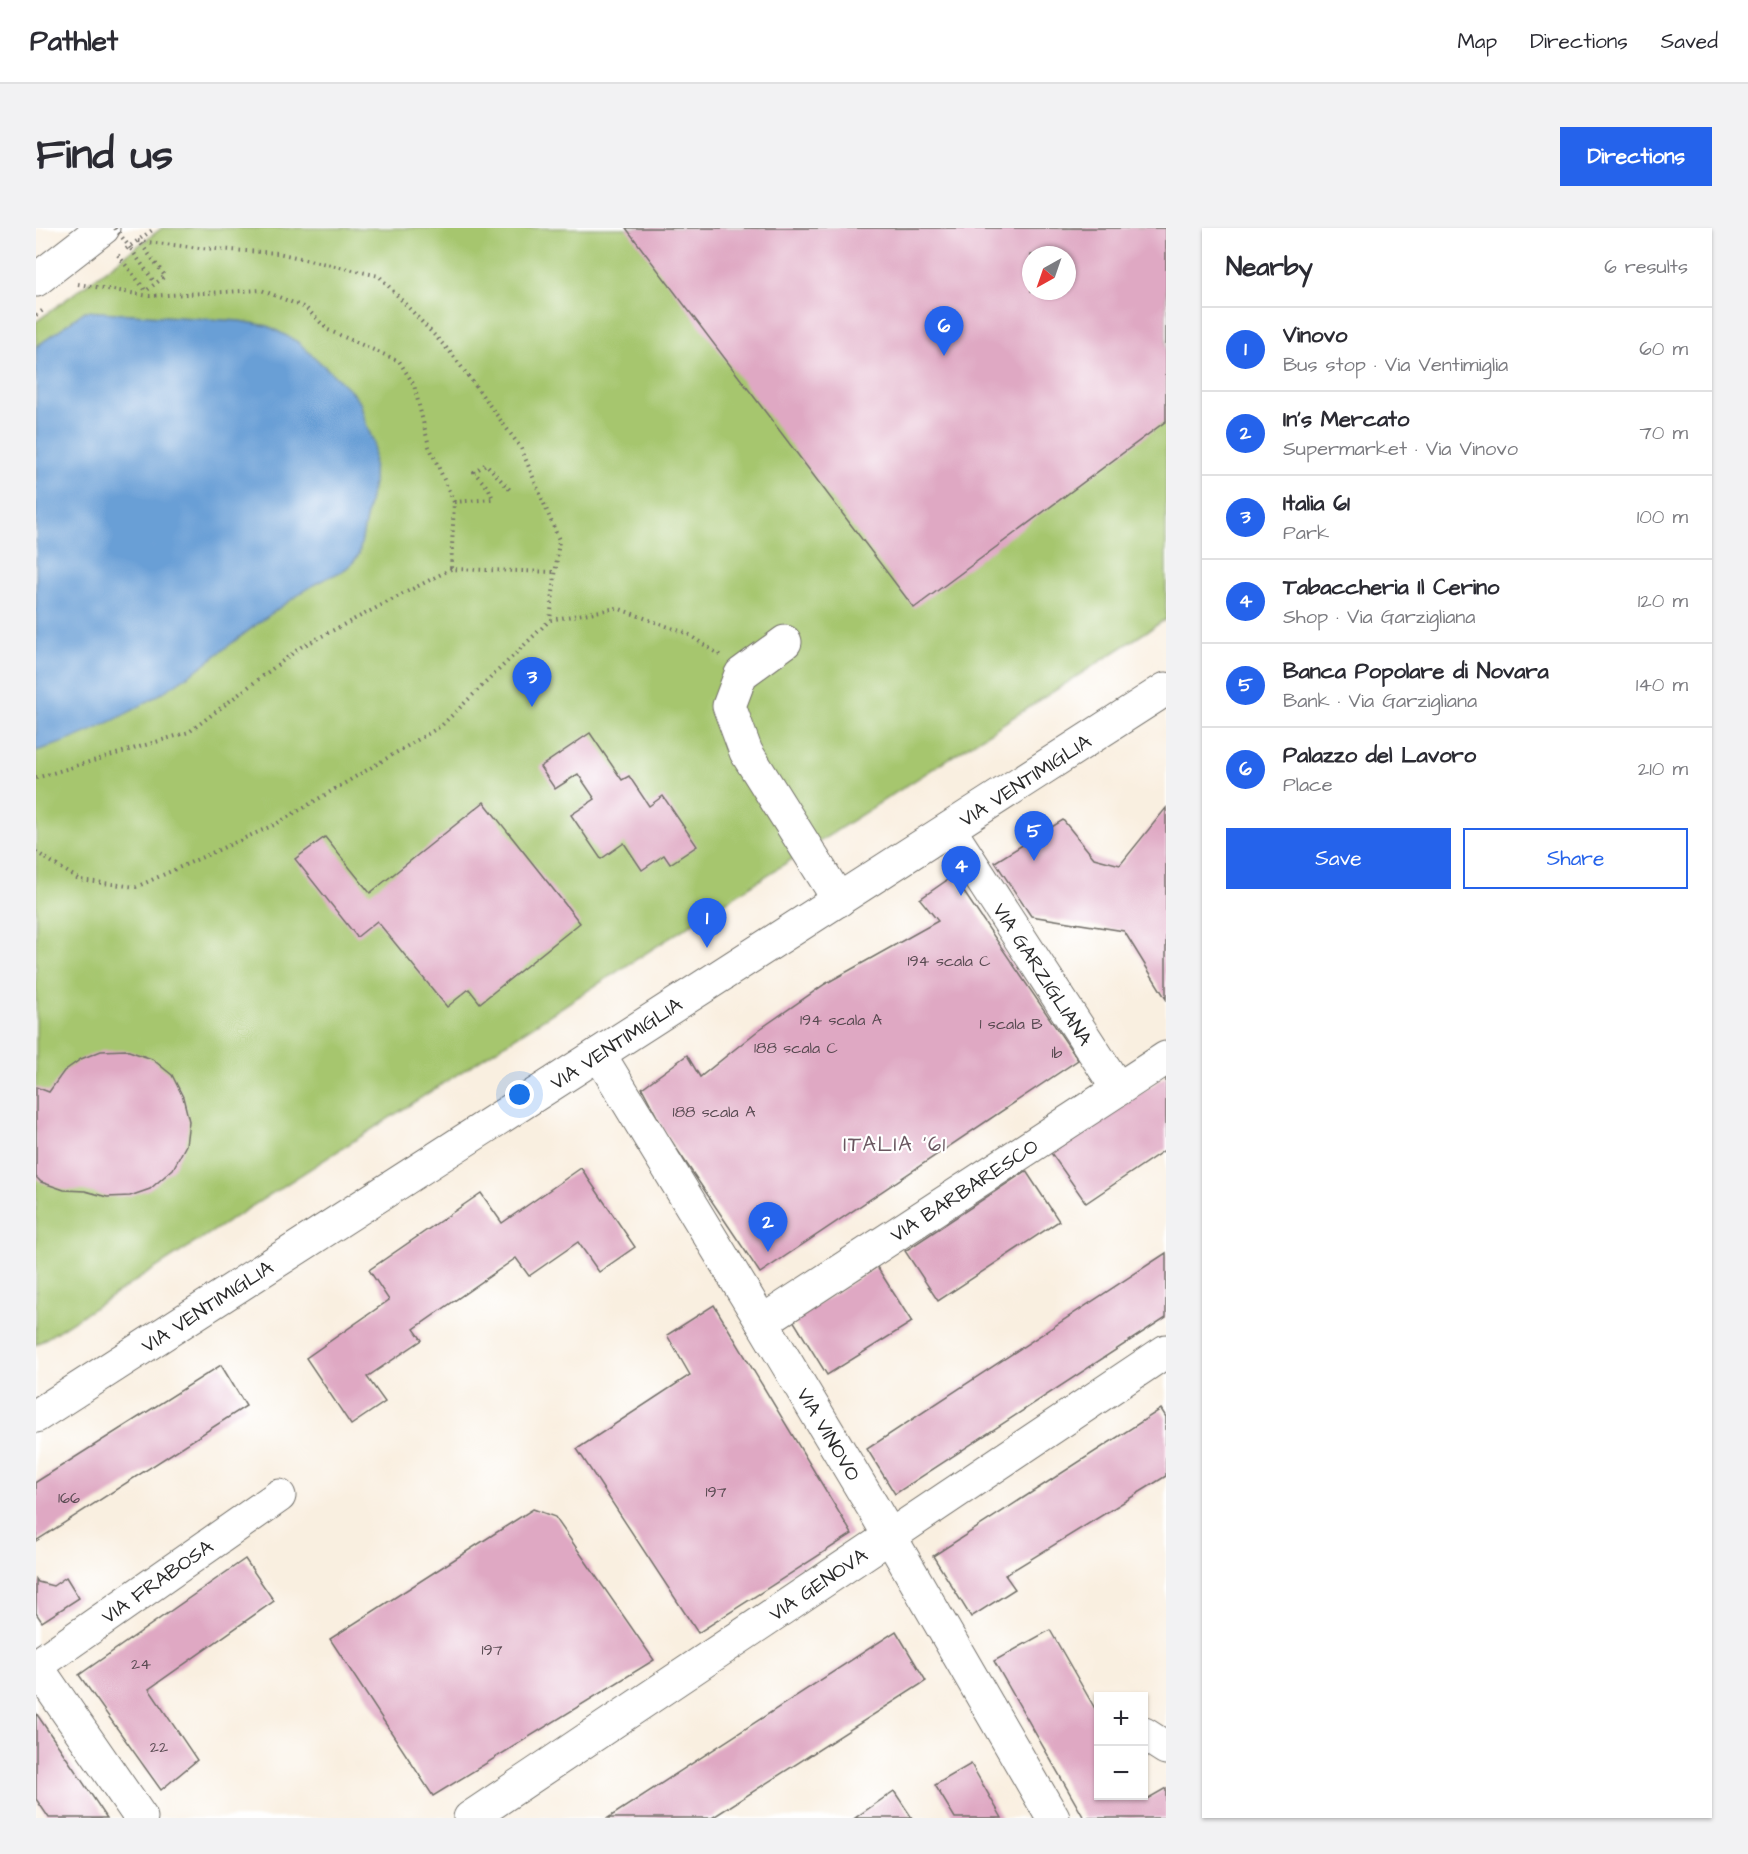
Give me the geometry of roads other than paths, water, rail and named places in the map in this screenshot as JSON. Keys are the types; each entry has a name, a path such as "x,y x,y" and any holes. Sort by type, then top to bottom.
{"street":[{"path":"36,280 110,242"},
{"path":"785,642 741,674 729,706 746,752 839,900"},
{"name":"VIA VENTIMIGLIA","path":"36,1416 1166,689"},
{"name":"VIA GARZIGLIANA","path":"949,829 1118,1089"},
{"name":"VIA VINOVO","path":"598,1054 890,1536 1053,1818"},
{"name":"VIA BARBARESCO","path":"762,1322 1166,1058"},
{"name":"VIA GENOVA","path":"470,1818 1166,1351"},
{"name":"VIA FRABOSA","path":"36,1666 279,1496"},
{"path":"36,1666 141,1818"},
{"path":"1148,1737 1166,1748"}],"water":[{"path":"85,311 240,321 268,326 298,342 360,402 374,443 373,483 359,554 350,565 315,584 199,668 121,717 79,736 36,751 36,347"}],"place":[{"name":"Palazzo del Lavoro","path":"944,356"},
{"name":"Italia 61","path":"532,707"},
{"name":"Banca Popolare di Novara","path":"1034,861"},
{"name":"Tabaccheria Il Cerino","path":"961,896"},
{"name":"Vinovo","path":"707,948"},
{"name":"In's Mercato","path":"768,1252"}],"district":[{"name":"ITALIA '61","path":"895,1144"}]}
